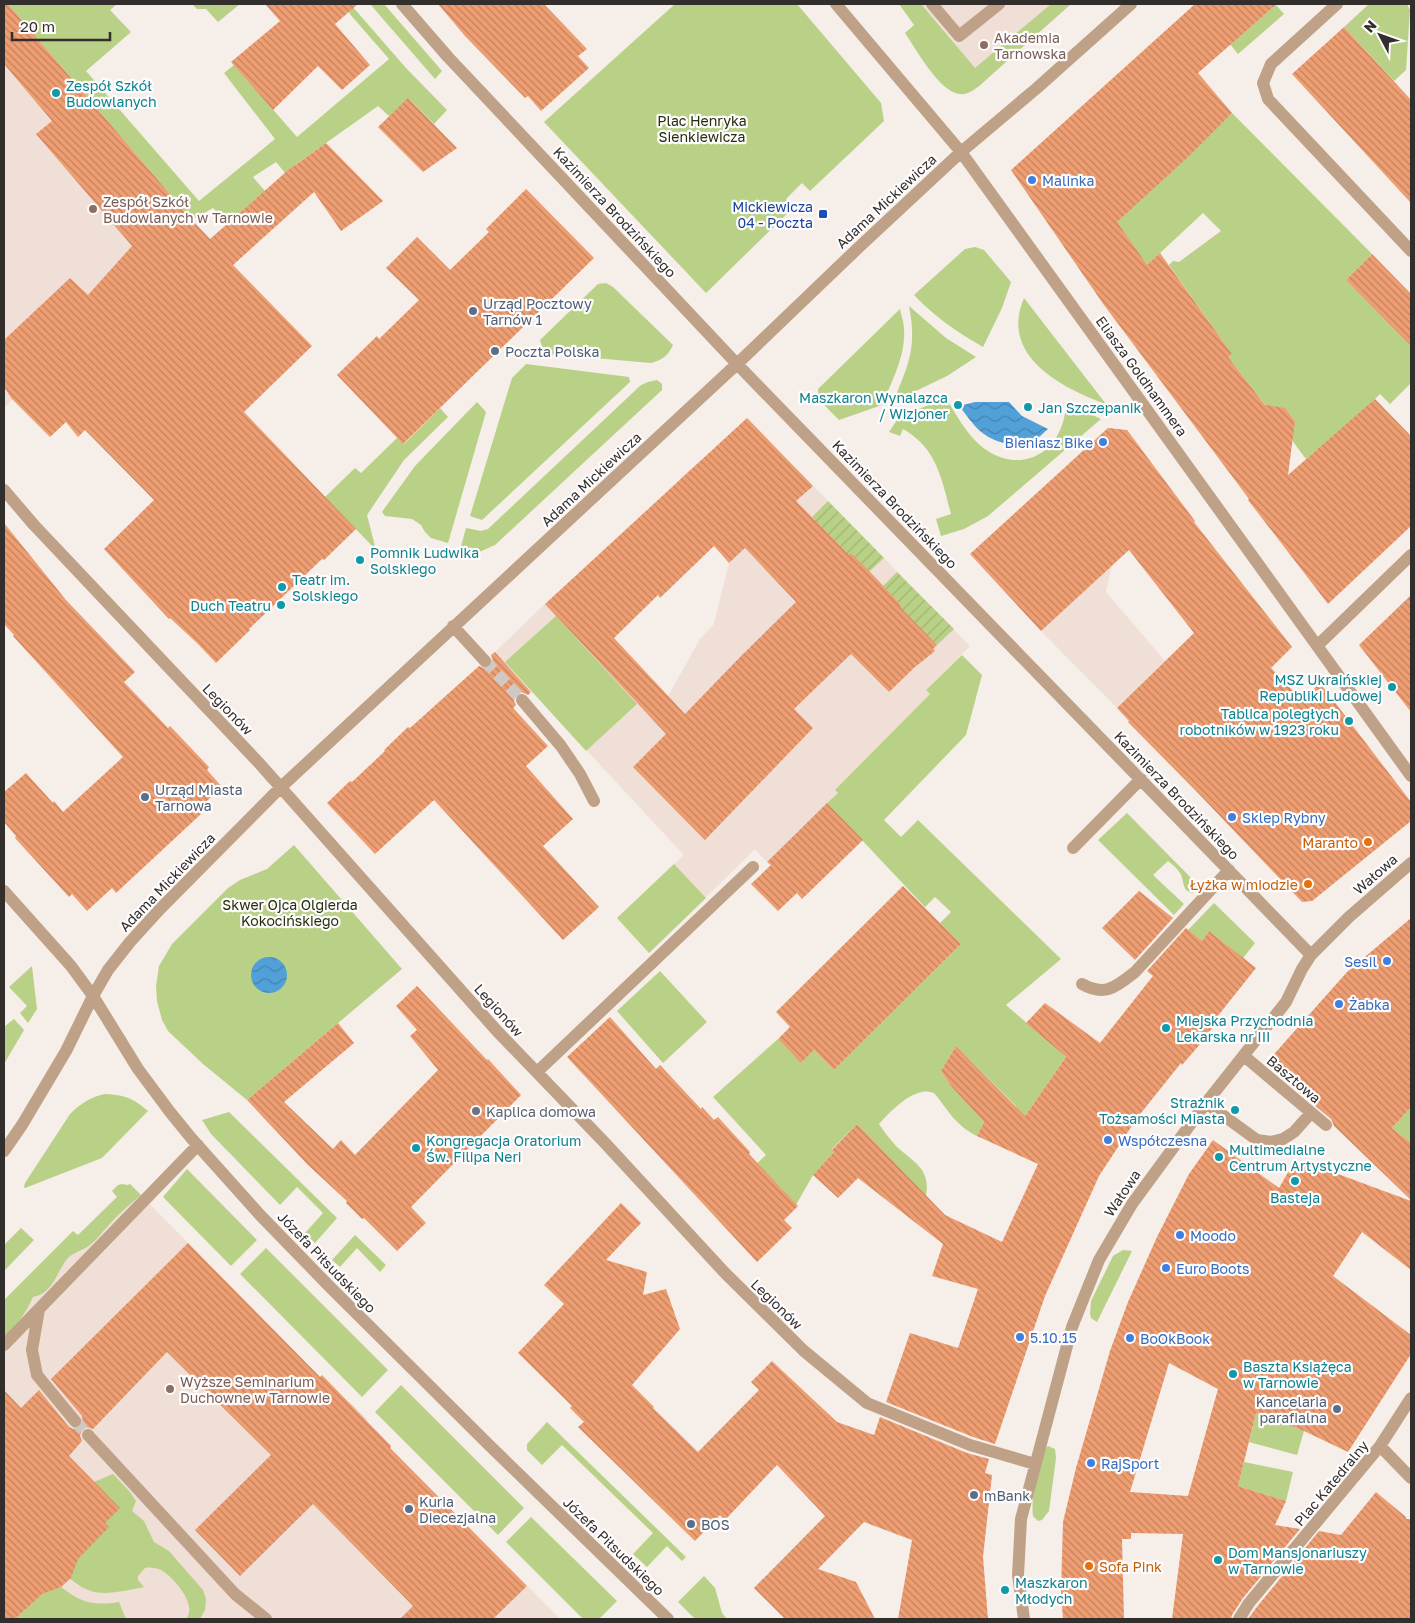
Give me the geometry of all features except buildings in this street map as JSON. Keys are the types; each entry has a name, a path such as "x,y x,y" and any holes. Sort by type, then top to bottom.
{"street":[{"name":"Kazimierza Brodzińskiego","path":"402,4 448,57 737,364 1311,955"},
{"name":"Eliasza Goldhammera","path":"836,4 961,152 1411,776"},
{"path":"932,4 959,36 999,4"},
{"name":"Adama Mickiewicza","path":"4,1150 22,1125 66,1051 108,970 160,909 280,788 737,364 961,152 1037,88 1131,4"},
{"path":"1337,4 1272,64 1263,83 1268,99 1411,251"},
{"name":"Legionów","path":"4,490 34,526 260,763 280,788 497,1031 605,1143 724,1273 804,1351 867,1403 970,1445 1035,1464"},
{"path":"1318,645 1411,555"},
{"path":"453,626 485,660"},
{"path":"522,700 561,746 580,774 594,801"},
{"path":"1074,848 1141,779"},
{"name":"Wałowa","path":"1024,1619 1018,1575 1021,1519 1072,1327 1099,1260 1132,1204 1206,1103 1286,1002 1311,955 1349,917 1411,863"},
{"path":"537,1072 753,867"},
{"path":"1082,984 1090,989 1106,991 1119,985 1134,972 1229,870"},
{"name":"Józefa Piłsudskiego","path":"4,891 71,966 93,996 138,1069 170,1112 260,1215 490,1446 668,1619"},
{"name":"Basztowa","path":"1244,1056 1326,1125"},
{"path":"1206,1103 1257,1140 1271,1142 1283,1139 1294,1132 1311,1113"},
{"path":"4,1345 198,1145"},
{"path":"38,1309 32,1350 37,1375 75,1421"},
{"path":"1380,1446 1411,1398"},
{"path":"88,1435 235,1594 266,1619"},
{"name":"Plac Katedralny","path":"1239,1619 1248,1603 1380,1446 1411,1478"}],"shaded area":[{"name":"Zespół Szkół Budowlanych w Tarnowie","path":"4,4 7,4 192,220 4,408"},
{"name":"Akademia Tarnowska","path":"909,4 1071,4 978,87"},
{"path":"746,419 771,442 769,443 794,470 796,468 970,646 926,690 930,694 836,790 838,792 767,862 755,849 649,953 617,918 684,855 495,652 545,604 649,716 668,696 700,639 714,624 729,563 743,550 680,478 727,438"},
{"path":"1108,428 1127,430 1141,448 1106,592 1165,661 1117,708 1041,631 970,554"},
{"name":"Wyższe Seminarium Duchowne w Tarnowie","path":"130,1184 320,1377 322,1375 367,1419 366,1421 391,1446 390,1448 560,1619 4,1619 4,1311"}],"green space":[{"path":"8,4 117,4 110,10 131,32 86,71 199,201 275,139 224,73 234,65 297,137 389,59 349,13 352,6 406,68 447,110 434,124 409,99 389,116 378,106 295,165 300,191 276,162 253,177 265,191 228,223 213,208 192,220"},
{"path":"192,4 240,4 218,22 206,9 197,9"},
{"path":"370,4 384,4 442,71 435,79"},
{"name":"Plac Henryka Sienkiewicza","path":"675,4 797,4 881,103 884,121 810,191 802,183 786,199 794,207 706,293 544,122"},
{"path":"899,4 921,4 975,68 1051,4 1071,4 978,87 960,94 944,86 922,59 905,33 914,25"},
{"path":"1369,4 1407,4 1410,10 1406,70 1394,81 1344,27"},
{"path":"1276,5 1284,14 1238,54 1230,44"},
{"path":"1232,113 1372,254 1346,280 1411,346 1411,383 1390,404 1380,394 1361,413 1306,459 1285,431 1295,424 1295,421 1285,408 1273,415 1228,357 1232,354 1169,265 1173,261 1179,262 1221,231 1203,213 1145,267 1115,223"},
{"path":"975,247 984,250 1011,282 1002,308 983,347 947,324 914,295 965,249"},
{"path":"606,283 613,287 673,345 664,357 651,363 549,354 543,350 540,340 598,284"},
{"path":"1024,298 1106,404 1071,389 1054,379 1039,367 1027,353 1020,337 1019,319"},
{"path":"909,306 946,338 976,357 947,376 893,402 907,366 912,344"},
{"path":"900,309 904,326 903,348 898,368 882,405 839,420 820,398 818,389"},
{"path":"526,364 629,377 630,382 482,520 470,516 512,378"},
{"path":"657,380 662,384 662,390 495,545 477,553 460,550 466,528 481,531 488,529 641,385"},
{"path":"946,398 964,427 981,446 999,457 1010,460 1032,458 1050,446 1064,420 1067,403 1101,419 988,516 964,529 941,536 936,519 951,514 941,477 931,455 924,446 903,429 900,436 889,432 899,417"},
{"path":"477,402 486,412 448,543 431,538 421,525 412,519 385,516 382,512 415,466"},
{"path":"440,408 448,417 404,460 367,515 376,550 325,497 355,468 361,473 397,438 404,444"},
{"path":"828,501 884,558 869,572 851,554 848,556 814,521 812,517"},
{"path":"897,572 954,629 937,645 899,608 901,605 883,586"},
{"path":"556,616 637,704 586,751 505,662"},
{"path":"962,655 982,675 966,735 884,820 901,837 918,820 1061,959 1006,1005 1066,1057 1018,1126 1005,1119 1016,1106 956,1046 941,1071 951,1086 984,1122 977,1136 969,1132 948,1112 934,1093 928,1092 916,1094 904,1100 879,1124 896,1146 914,1161 923,1172 927,1186 926,1196 857,1124 832,1149 834,1152 813,1175 792,1212 777,1196 783,1190 773,1180 751,1169 766,1155 713,1097 778,1039 801,1063 814,1050 834,1070 961,944 940,923 951,912 935,897 925,907 827,803 838,793 835,790 930,694 926,690"},
{"path":"1127,813 1199,886 1193,893 1189,892 1184,885 1180,873 1168,861 1153,875 1184,904 1174,915 1098,840"},
{"name":"Skwer Ojca Olgierda Kokocińskiego","path":"294,845 402,969 247,1100 203,1064 168,1031 162,1020 157,1001 156,986 159,966 172,944 228,888 240,880 267,869"},
{"path":"674,864 706,898 649,953 617,918"},
{"path":"1214,903 1255,943 1236,967 1227,945 1209,931 1202,941 1188,930"},
{"path":"32,966 37,1009 28,1023 20,1013 27,1006 9,987"},
{"path":"660,971 707,1022 663,1063 617,1011"},
{"path":"14,1019 24,1030 4,1064 4,1025"},
{"path":"105,1094 128,1098 148,1111 102,1158 25,1188 25,1183 70,1114 86,1101"},
{"path":"1411,1107 1411,1143 1392,1128"},
{"path":"229,1112 337,1218 315,1243 305,1233 323,1213 297,1187 280,1205 211,1134 202,1120"},
{"path":"187,1169 257,1240 231,1266 163,1197"},
{"path":"122,1184 130,1184 141,1195 119,1214 93,1242 68,1258 50,1287 40,1295 33,1297 21,1318 4,1337 4,1300 73,1231 78,1235 117,1197 112,1191"},
{"path":"21,1228 34,1240 4,1271 4,1245"},
{"path":"355,1235 386,1265 380,1272 357,1248 340,1267 332,1260"},
{"path":"266,1248 388,1370 362,1397 240,1274"},
{"path":"1123,1250 1132,1251 1097,1322 1091,1318 1091,1301 1113,1256"},
{"path":"401,1385 524,1508 498,1535 375,1412"},
{"path":"1256,1413 1304,1431 1297,1455 1249,1442"},
{"path":"547,1422 686,1557 682,1561 667,1546 647,1567 633,1554 653,1533 562,1445 542,1465 527,1450 527,1444"},
{"path":"1048,1446 1055,1449 1056,1458 1049,1511 1042,1520 1038,1521 1033,1516 1034,1488 1039,1460"},
{"path":"1244,1462 1293,1472 1286,1501 1238,1486"},
{"path":"113,1474 136,1501 132,1511 144,1521 154,1542 169,1551 203,1590 206,1599 205,1610 200,1619 186,1619 189,1614 189,1607 184,1595 170,1577 161,1570 145,1568 138,1576 138,1580 144,1587 117,1592 103,1593 91,1591 70,1579 76,1551 105,1523 94,1482"},
{"path":"531,1517 617,1601 599,1619 583,1619 506,1542"},
{"path":"704,1576 715,1588 722,1613 727,1619 695,1619 678,1602"},
{"path":"61,1587 75,1597 88,1602 102,1604 119,1602 126,1619 15,1619 25,1610 20,1604 35,1591"}],"water":[{"path":"975,402 1009,402 1022,416 1048,429 1038,438 1022,444 999,442 980,431 959,406"},
{"path":"269,957 281,963 287,975 281,987 269,993 257,987 251,975 257,963"}],"tunnel":[{"path":"485,661 522,700"},
{"path":"75,1421 88,1435"}],"place":[{"name":"Akademia Tarnowska","path":"984,45"},
{"name":"Zespół Szkół Budowlanych","path":"56,93"},
{"name":"Malinka","path":"1032,180"},
{"name":"Zespół Szkół Budowlanych w Tarnowie","path":"93,209"},
{"name":"Mickiewicza 04 - Poczta","path":"823,214"},
{"name":"Urząd Pocztowy Tarnów 1","path":"473,311"},
{"name":"Poczta Polska","path":"495,351"},
{"name":"Maszkaron Wynalazca / Wizjoner","path":"958,405"},
{"name":"Jan Szczepanik","path":"1028,407"},
{"name":"Bieniasz Bike","path":"1103,442"},
{"name":"Pomnik Ludwika Solskiego","path":"360,560"},
{"name":"Teatr im. Solskiego","path":"282,587"},
{"name":"Duch Teatru","path":"281,605"},
{"name":"MSZ Ukraińskiej Republiki Ludowej","path":"1392,687"},
{"name":"Tablica poległych robotników w 1923 roku","path":"1349,721"},
{"name":"Urząd Miasta Tarnowa","path":"145,797"},
{"name":"Sklep Rybny","path":"1232,817"},
{"name":"Maranto","path":"1368,842"},
{"name":"Łyżka w miodzie","path":"1308,884"},
{"name":"Sesil","path":"1387,961"},
{"name":"Żabka","path":"1339,1004"},
{"name":"Miejska Przychodnia Lekarska nr III","path":"1166,1028"},
{"name":"Strażnik Tożsamości Miasta","path":"1235,1110"},
{"name":"Kaplica domowa","path":"476,1111"},
{"name":"Współczesna","path":"1108,1140"},
{"name":"Kongregacja Oratorium Św. Filipa Neri","path":"416,1148"},
{"name":"Multimedialne Centrum Artystyczne","path":"1219,1157"},
{"name":"Basteja","path":"1295,1181"},
{"name":"Moodo","path":"1180,1235"},
{"name":"Euro Boots","path":"1166,1268"},
{"name":"5.10.15","path":"1020,1337"},
{"name":"BoOkBook","path":"1130,1338"},
{"name":"Baszta Książęca w Tarnowie","path":"1233,1374"},
{"name":"Wyższe Seminarium Duchowne w Tarnowie","path":"170,1389"},
{"name":"Kancelaria parafialna","path":"1337,1409"},
{"name":"RajSport","path":"1091,1463"},
{"name":"mBank","path":"974,1495"},
{"name":"Kuria Diecezjalna","path":"409,1509"},
{"name":"BOS","path":"691,1524"},
{"name":"Dom Mansjonariuszy w Tarnowie","path":"1218,1560"},
{"name":"Sofa Pink","path":"1089,1566"},
{"name":"Maszkaron Młodych","path":"1005,1590"}]}
